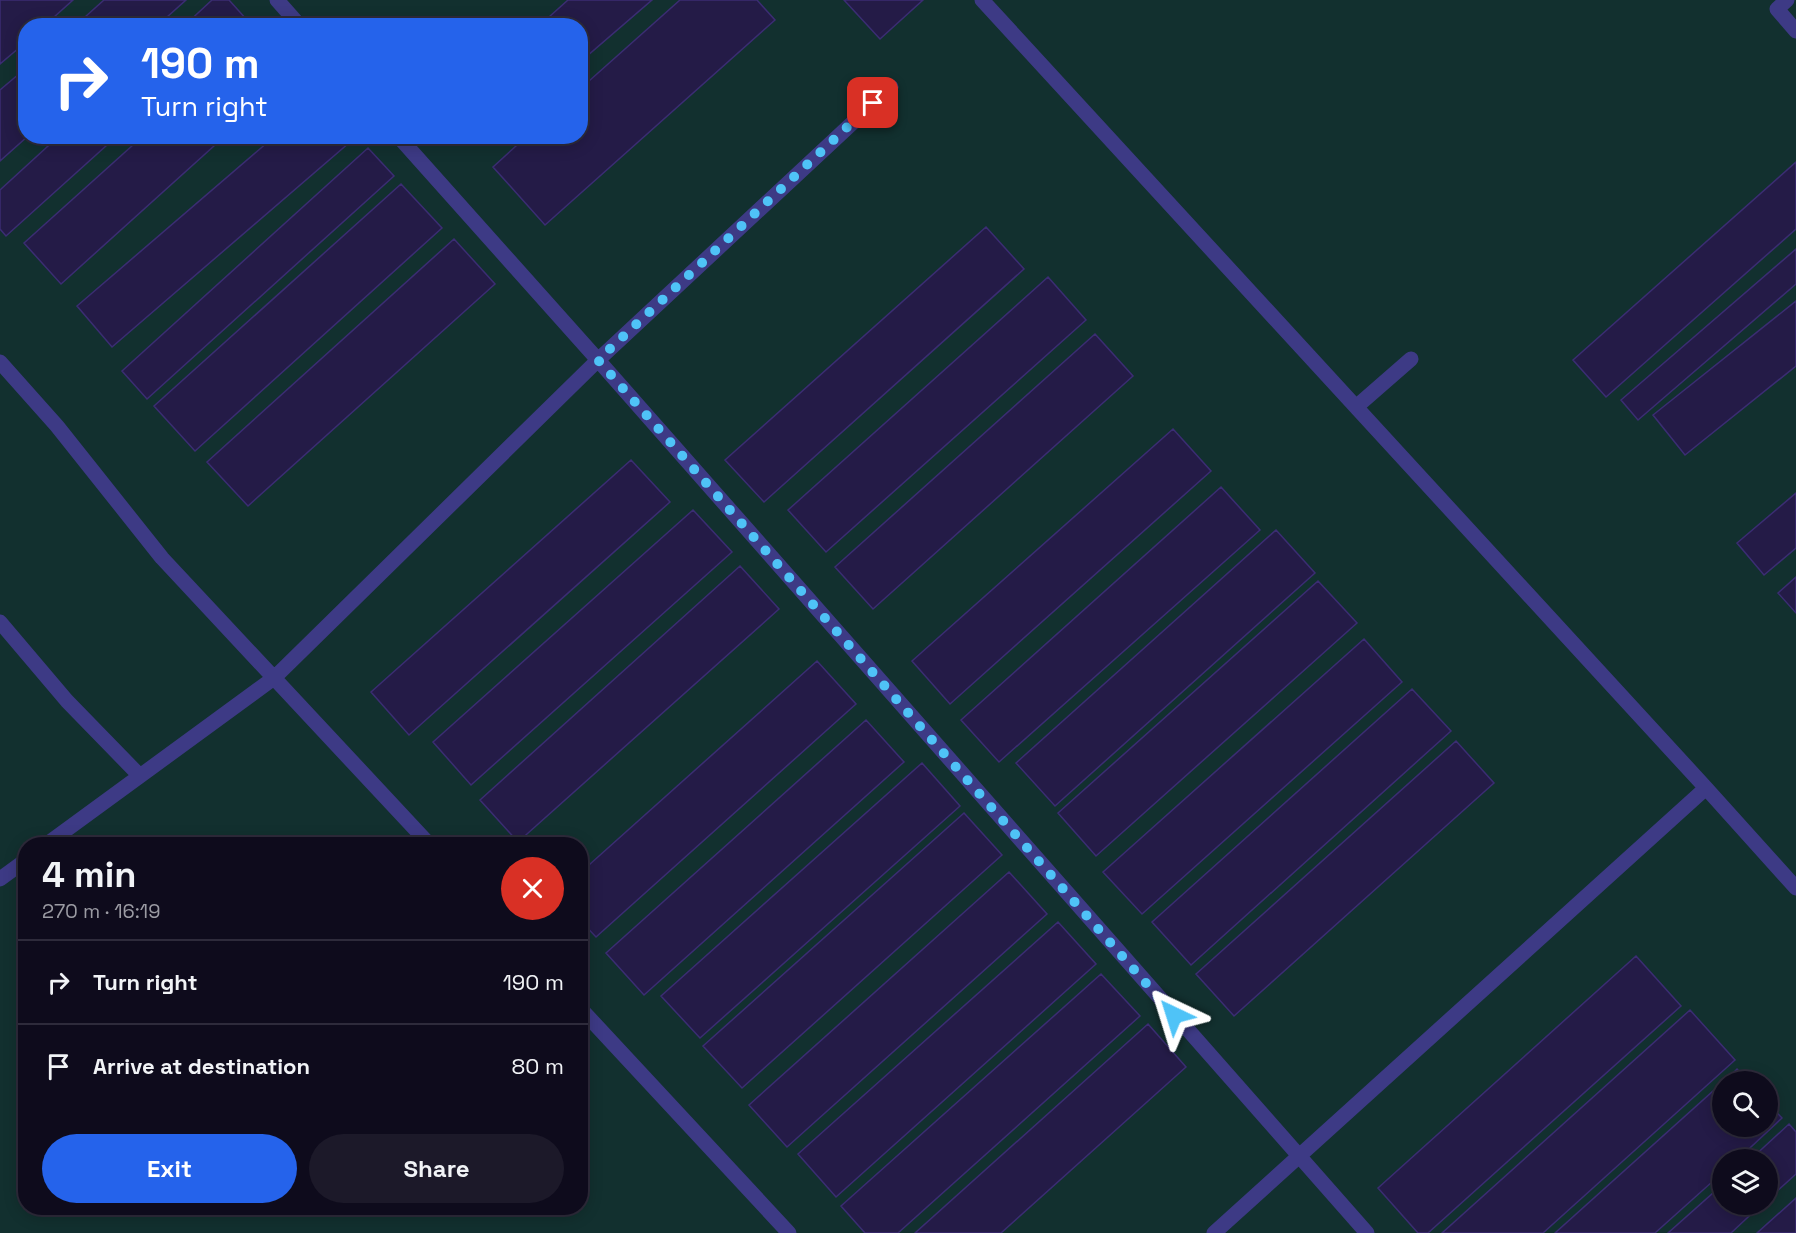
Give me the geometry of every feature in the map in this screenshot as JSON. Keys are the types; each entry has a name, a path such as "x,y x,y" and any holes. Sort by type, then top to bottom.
{"lane":[{"path":"277,0 293,18"},
{"path":"982,0 1796,888"},
{"path":"1787,0 1777,9 1796,31"},
{"path":"57,837 274,678 598,360 891,87"},
{"path":"406,144 1367,1233"},
{"path":"1356,407 1411,359"},
{"path":"0,362 57,426 162,558 422,837"},
{"path":"0,622 67,701 140,776"},
{"path":"1214,1233 1706,788"},
{"path":"0,879 18,866"},
{"path":"588,1017 789,1233"}],"green space":[{"path":"0,0 1796,0 1796,1233 0,1233"}],"building":[{"path":"0,0 73,0 53,18 18,18 18,49 0,64"},
{"path":"104,0 186,0 166,18 84,18"},
{"path":"212,0 229,0 245,18 193,18"},
{"path":"568,0 652,0 588,55 588,18 548,18"},
{"path":"680,0 757,0 775,20 545,225 493,167 518,144 588,144 588,82"},
{"path":"844,0 923,0 880,39"},
{"path":"18,75 19,144 0,161 0,90"},
{"path":"50,144 108,144 6,236 0,229 0,190"},
{"path":"134,144 216,144 61,284 24,243"},
{"path":"266,144 348,144 112,347 77,306"},
{"path":"368,148 394,176 147,399 122,371"},
{"path":"1796,162 1796,229 1606,397 1573,360"},
{"path":"401,184 442,228 195,451 154,406"},
{"path":"986,227 1024,269 764,502 725,460"},
{"path":"454,239 495,284 248,506 207,462"},
{"path":"1796,249 1796,284 1638,420 1621,400"},
{"path":"1048,277 1086,320 826,552 788,510"},
{"path":"1796,301 1796,366 1685,455 1653,415"},
{"path":"1095,334 1133,376 873,609 835,567"},
{"path":"1173,429 1211,471 950,704 912,661"},
{"path":"631,460 670,502 409,735 371,692"},
{"path":"1221,487 1260,530 999,762 961,720"},
{"path":"1796,493 1796,548 1764,575 1737,543"},
{"path":"693,510 732,552 471,785 433,742"},
{"path":"1276,530 1315,573 1055,806 1016,763"},
{"path":"740,566 779,609 524,837 513,837 480,800"},
{"path":"1796,577 1796,613 1778,593"},
{"path":"1318,581 1357,623 1096,856 1058,813"},
{"path":"1364,639 1402,682 1142,914 1103,872"},
{"path":"817,661 856,704 596,937 588,928 588,866"},
{"path":"1412,689 1451,731 1191,965 1152,922"},
{"path":"866,720 904,762 644,995 606,953"},
{"path":"1456,741 1494,783 1234,1016 1196,974"},
{"path":"922,763 960,806 700,1038 661,996"},
{"path":"964,813 1002,855 742,1088 703,1046"},
{"path":"1009,872 1047,914 787,1147 749,1105"},
{"path":"1058,922 1096,964 836,1197 798,1154"},
{"path":"1636,956 1681,1006 1428,1233 1418,1233 1378,1188"},
{"path":"1101,974 1140,1016 898,1233 865,1233 841,1206"},
{"path":"1690,1010 1735,1060 1723,1071 1712,1071 1712,1081 1543,1233 1442,1233"},
{"path":"1148,1024 1186,1067 1001,1233 915,1233"},
{"path":"1712,1092 1712,1137 1762,1137 1749,1149 1712,1149 1712,1182 1655,1233 1555,1233"},
{"path":"1789,1124 1796,1132 1796,1174 1778,1190 1778,1149 1762,1149 1775,1137 1778,1137 1778,1134"},
{"path":"1712,1194 1712,1215 1750,1215 1731,1233 1668,1233"},
{"path":"1796,1198 1796,1233 1757,1233 1778,1215"}],"route":[{"path":"873,103 598,360 1174,1015"}]}
